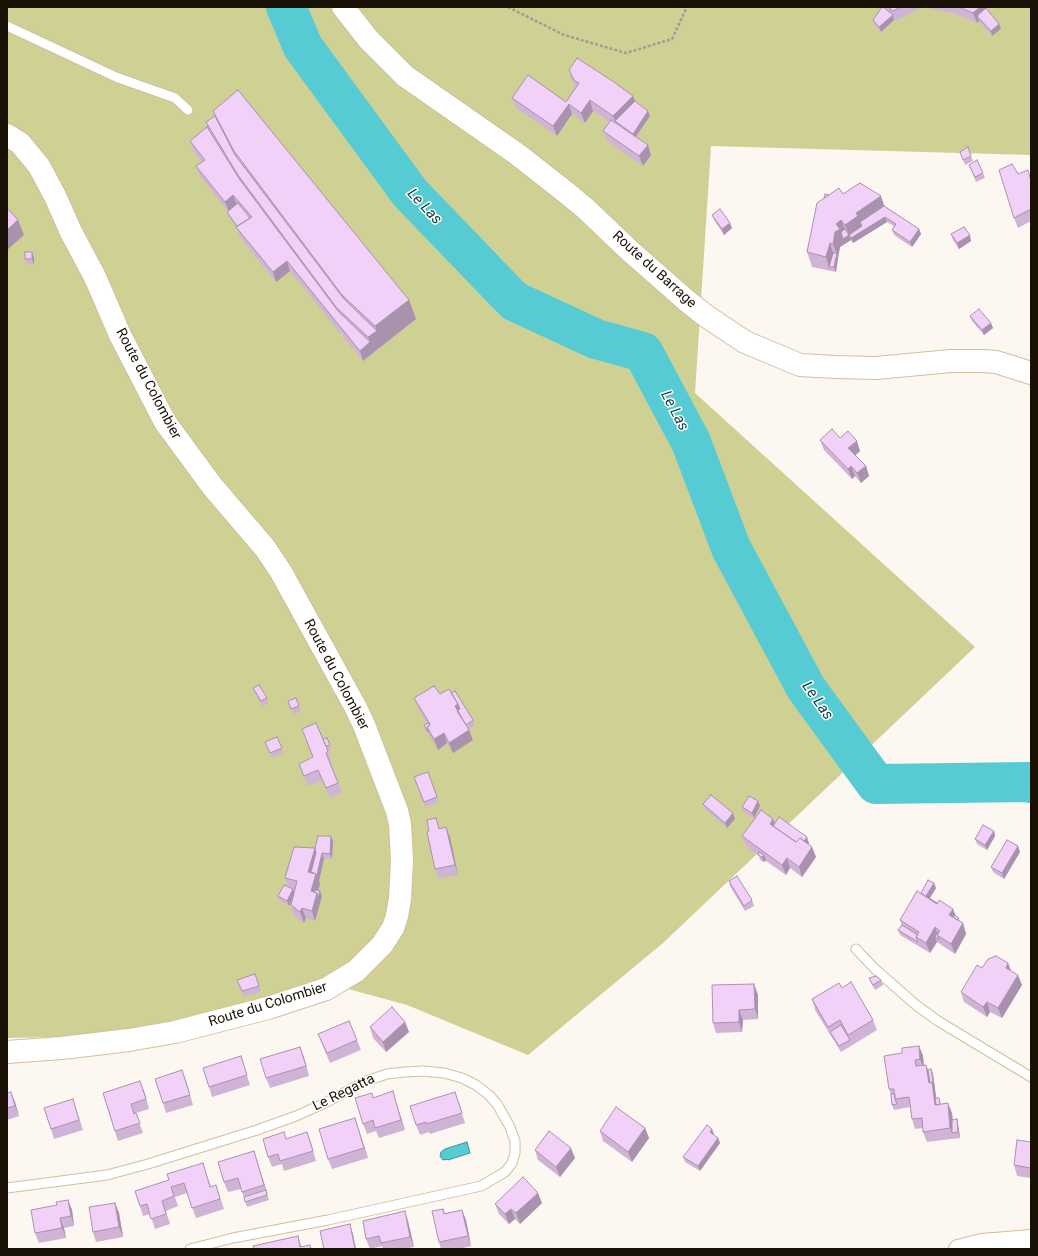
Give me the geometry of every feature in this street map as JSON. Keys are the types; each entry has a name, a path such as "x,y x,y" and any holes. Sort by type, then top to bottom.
{"street":[{"name":"Route du Barrage","path":"343,7 369,40 405,76 517,154 586,209 630,251 687,301 706,316 745,342 800,365 835,368 876,368 951,361 983,361 996,362 1031,372"},
{"name":"Route du Colombier","path":"7,135 20,143 39,166 95,277 120,335 165,422 207,480 265,548 281,572 349,696 364,725 397,811 400,824 402,860 400,900 393,928 382,945 356,971 326,989 268,1008 175,1032 129,1040 62,1048 7,1052"},
{"path":"958,1249 982,1243 1031,1239"}],"lane":[{"path":"7,26 116,77 174,98 188,110"},
{"path":"856,949 875,969 916,1005 938,1021 1031,1077"},
{"name":"Le Regatta","path":"7,1188 107,1175 148,1164 257,1130 296,1116 323,1104 366,1081 387,1074 405,1072 423,1071 444,1073 462,1078 476,1085 497,1104 510,1127 515,1141 515,1153 512,1163 505,1172 481,1186 328,1220 233,1238 190,1249"}],"path":[{"path":"508,7 564,35 626,53 672,39 687,7"}],"green space":[{"path":"7,7 1031,7 1031,155 711,146 695,393 975,647 663,943 528,1055 407,1005 330,984 155,1035 7,1038"}],"water":[{"path":"467,1142 470,1153 448,1160 443,1160 440,1156 441,1152 445,1149"}],"building":[{"path":"882,7 893,15 879,27 873,20"},
{"path":"888,7 900,7 893,11"},
{"path":"959,7 980,7 973,13"},
{"path":"986,8 999,24 991,31 977,16"},
{"path":"577,58 633,96 613,116 590,100 581,113 569,104 553,126 512,98 528,75 566,102 579,83 574,80 569,70"},
{"path":"238,90 409,300 375,326 342,295 234,151 213,111"},
{"path":"635,101 648,111 633,134 615,121"},
{"path":"215,116 235,155 344,299 377,331 368,337 336,307 238,175 206,122"},
{"path":"611,120 648,145 639,156 603,131"},
{"path":"207,127 240,180 338,311 370,342 360,351 287,261 273,272 236,227 252,217 233,195 225,202 196,166 205,160 190,141"},
{"path":"968,147 971,156 963,160 960,152"},
{"path":"977,160 983,173 975,177 969,165"},
{"path":"1012,164 1018,174 1028,170 1031,181 1031,209 1014,218 999,170"},
{"path":"860,183 881,196 856,213 858,216 845,225 841,220 836,224 840,229 835,232 833,244 830,243 826,257 807,252 817,203 839,188 843,194"},
{"path":"238,203 250,218 237,226 227,212"},
{"path":"884,206 919,229 910,242 892,230 896,224 885,217 851,238 849,235 862,226 860,222"},
{"path":"7,208 18,220 7,230"},
{"path":"720,209 730,223 722,229 712,215"},
{"path":"964,227 970,235 957,243 951,234"},
{"path":"845,229 849,235 843,239 841,232"},
{"path":"25,252 32,252 32,259 25,259"},
{"path":"833,253 837,253 834,267 829,267"},
{"path":"979,309 991,323 982,330 970,316"},
{"path":"832,429 840,438 848,431 857,441 848,448 866,466 857,473 851,466 848,469 820,440"},
{"path":"259,685 267,698 261,701 253,688"},
{"path":"434,686 440,694 449,689 458,704 455,706 469,730 449,743 444,733 434,739 427,727 430,724 414,698"},
{"path":"455,691 473,720 466,725 457,711 460,709 451,693"},
{"path":"296,698 299,706 291,709 288,701"},
{"path":"316,723 328,751 326,753 338,783 326,788 318,770 304,776 299,764 313,757 302,729"},
{"path":"428,723 430,725 427,727 428,732 424,725"},
{"path":"277,737 282,748 270,753 265,742"},
{"path":"327,738 330,745 326,746 323,739"},
{"path":"428,772 437,797 424,802 414,777"},
{"path":"711,795 733,813 725,823 703,804"},
{"path":"749,796 758,801 752,813 742,807"},
{"path":"761,810 773,819 770,824 796,842 800,838 812,847 799,867 787,858 782,865 742,836"},
{"path":"779,817 807,837 804,841 800,838 796,842 773,826"},
{"path":"436,818 439,829 446,827 455,865 435,869 427,832 429,831 427,820"},
{"path":"983,825 994,831 985,845 975,839"},
{"path":"318,836 331,836 330,854 322,853 317,875 311,872 316,853 315,848"},
{"path":"1007,840 1018,846 1002,873 991,867"},
{"path":"294,847 315,848 308,872 316,874 311,891 317,893 312,911 302,908 300,912 291,905 297,881 285,878"},
{"path":"759,852 764,855 762,857 758,855"},
{"path":"737,876 752,900 744,906 729,881"},
{"path":"928,880 934,883 926,896 937,904 921,893"},
{"path":"284,885 293,889 287,901 278,896"},
{"path":"315,890 320,891 318,898 317,893 314,892"},
{"path":"917,891 937,904 939,900 953,909 949,915 963,923 951,944 937,935 940,931 935,927 926,943 916,937 919,932 900,920"},
{"path":"954,915 959,918 957,920 953,917"},
{"path":"902,925 918,935 916,937 918,942 898,930"},
{"path":"937,932 937,935 939,940 935,937"},
{"path":"996,956 1008,963 1006,968 1018,975 998,1008 987,1002 983,1007 961,992 977,965 982,968 988,959"},
{"path":"255,974 259,986 242,991 237,980"},
{"path":"876,976 881,980 873,985 869,978"},
{"path":"851,982 873,1020 848,1035 840,1020 828,1027 812,999 839,983 842,988"},
{"path":"754,984 755,1009 739,1010 739,1022 713,1023 712,985"},
{"path":"392,1007 405,1022 383,1042 370,1027"},
{"path":"349,1021 357,1040 327,1053 318,1034"},
{"path":"841,1025 850,1040 839,1046 830,1032"},
{"path":"919,1046 920,1059 915,1060 916,1066 926,1065 929,1083 932,1082 935,1105 948,1103 950,1128 923,1132 922,1118 912,1119 909,1097 895,1099 894,1089 889,1089 884,1056 902,1053 902,1048"},
{"path":"300,1047 306,1066 266,1078 260,1059"},
{"path":"241,1056 247,1075 209,1087 203,1068"},
{"path":"931,1069 934,1087 932,1082 930,1083 928,1070"},
{"path":"182,1070 190,1095 163,1103 155,1079"},
{"path":"140,1081 146,1099 131,1104 134,1114 136,1113 140,1123 115,1131 103,1093"},
{"path":"393,1091 401,1120 375,1128 373,1120 363,1124 355,1098 372,1093 373,1098"},
{"path":"11,1092 15,1106 7,1108 7,1093"},
{"path":"455,1092 462,1113 426,1124 426,1122 416,1125 410,1106"},
{"path":"891,1094 895,1094 897,1104 892,1105"},
{"path":"935,1098 939,1098 940,1104 936,1105"},
{"path":"73,1099 79,1120 51,1129 44,1108"},
{"path":"616,1107 645,1128 628,1152 600,1131"},
{"path":"355,1118 364,1148 328,1159 319,1129"},
{"path":"957,1119 958,1132 952,1133 952,1120"},
{"path":"707,1125 712,1129 710,1132 718,1138 698,1166 683,1157"},
{"path":"549,1131 571,1148 556,1167 535,1150"},
{"path":"284,1132 286,1139 307,1132 313,1151 280,1161 278,1154 268,1157 263,1139"},
{"path":"1017,1140 1031,1142 1031,1168 1014,1165"},
{"path":"254,1151 264,1185 242,1192 238,1178 224,1182 218,1162"},
{"path":"203,1163 210,1187 216,1185 220,1199 192,1208 184,1183 171,1187 174,1196 162,1201 166,1214 151,1219 147,1204 140,1206 135,1191 169,1180 167,1174"},
{"path":"523,1177 538,1193 516,1213 511,1209 505,1214 495,1204"},
{"path":"266,1190 267,1195 245,1202 244,1197"},
{"path":"68,1200 71,1216 60,1218 62,1228 35,1233 31,1210 57,1205 56,1202"},
{"path":"115,1203 119,1227 93,1232 89,1207"},
{"path":"443,1209 444,1214 462,1210 468,1236 439,1242 432,1211"},
{"path":"405,1211 410,1237 381,1243 379,1236 366,1239 363,1221"},
{"path":"350,1224 355,1249 324,1249 320,1231"},
{"path":"298,1236 300,1247 310,1245 311,1249 254,1249 253,1246"}],"waterway":[{"name":"Le Las","path":"286,7 303,47 410,193 514,301 596,339 643,352 691,442 731,548 806,688 876,784 1031,783"}]}
